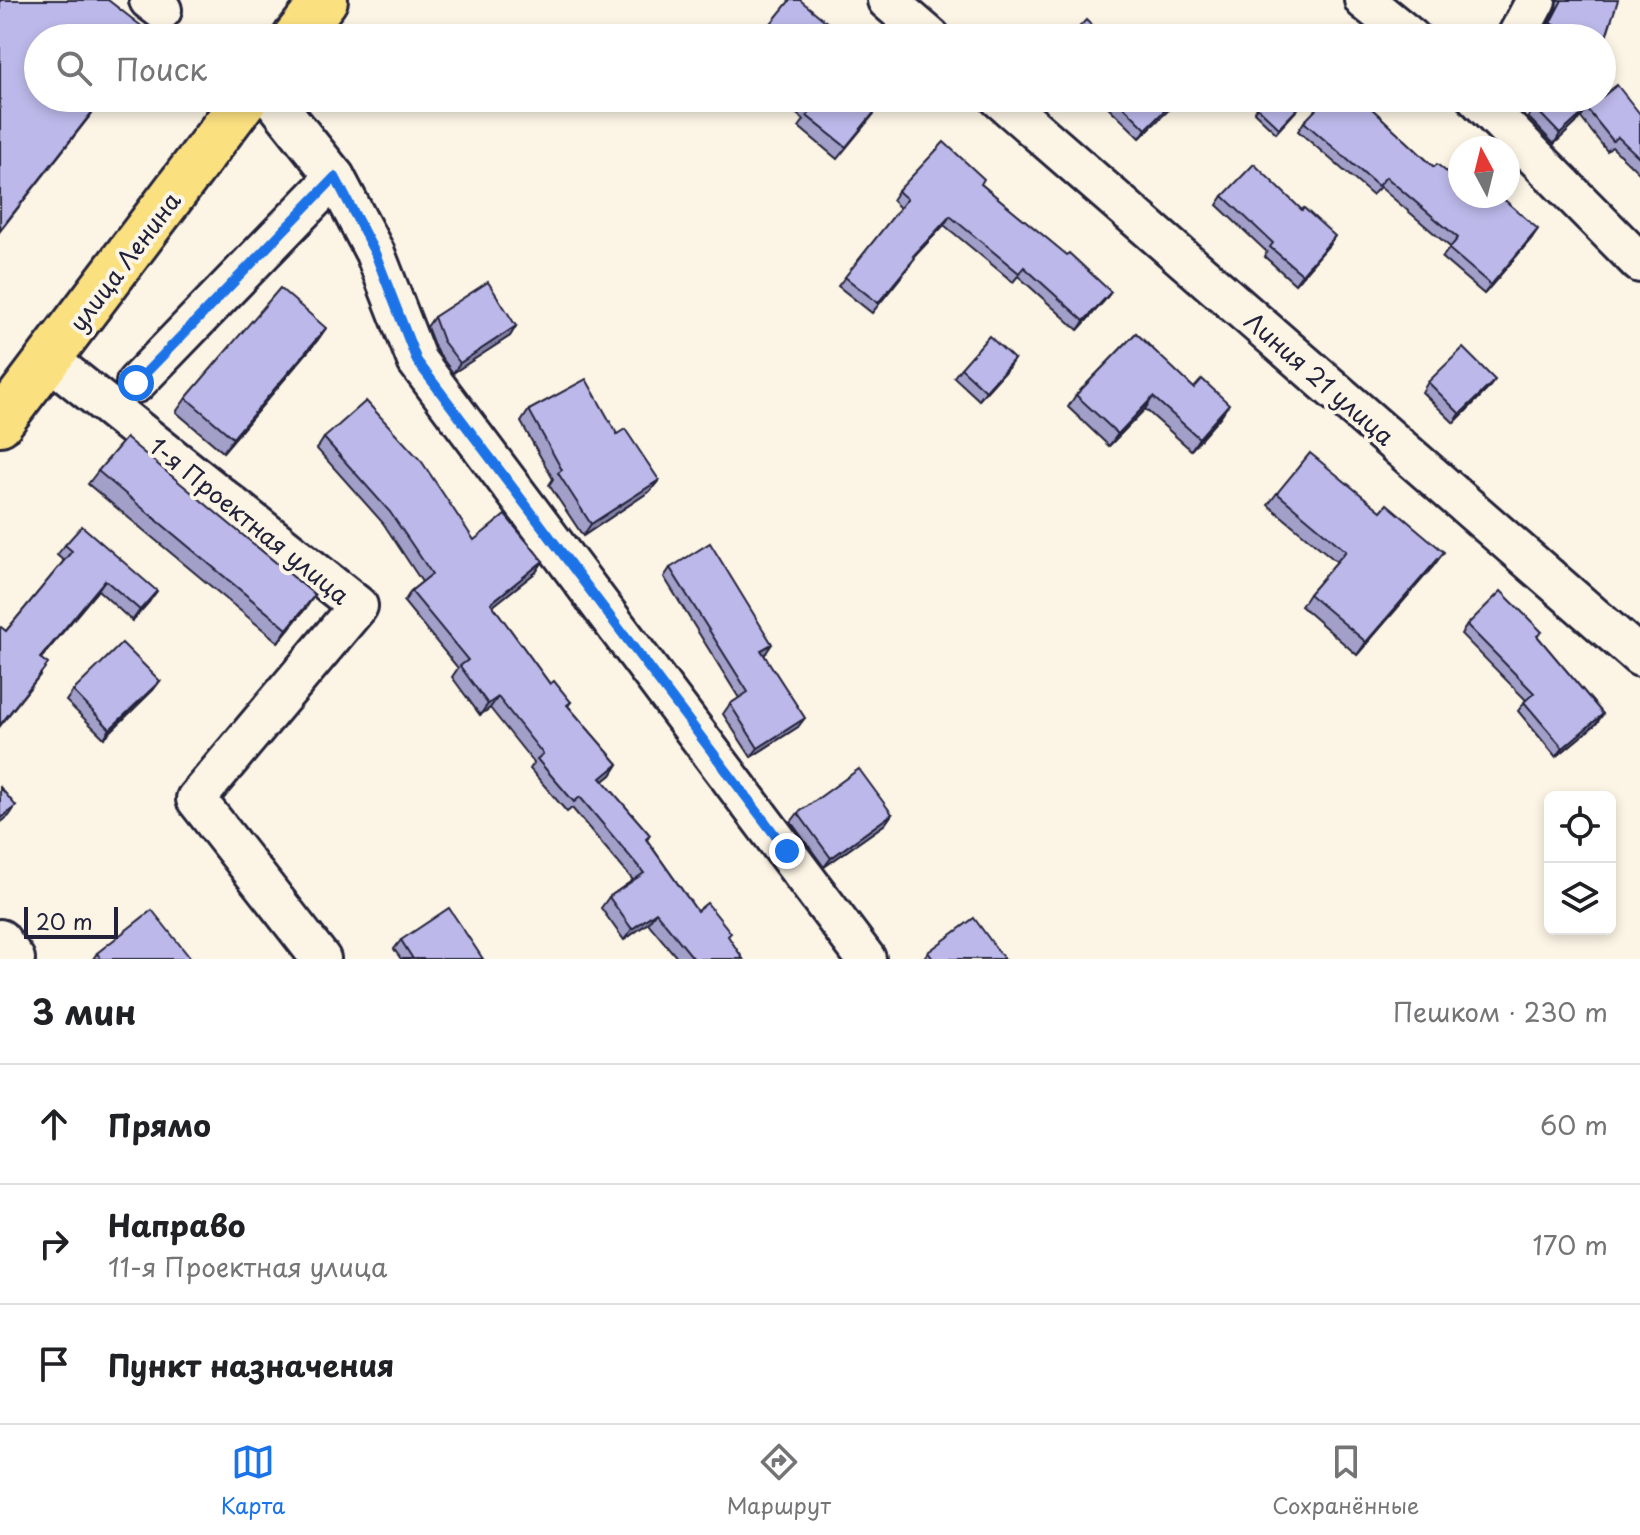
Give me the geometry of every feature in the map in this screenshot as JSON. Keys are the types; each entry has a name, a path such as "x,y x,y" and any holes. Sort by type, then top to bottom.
{"main road":[{"path":"306,24 325,0"},
{"name":"улица Ленина","path":"0,423 236,112"}],"street":[{"path":"887,0 915,24"},
{"path":"1364,0 1394,24"},
{"path":"1523,24 1536,0"},
{"path":"283,112 335,177 375,253 417,361 866,959"},
{"name":"Линия 21 улица","path":"1015,112 1640,657"},
{"path":"1493,112 1640,263"},
{"path":"136,383 335,177"},
{"name":"1-я Проектная улица","path":"50,360 358,606 196,799 321,959"},
{"path":"0,939 15,959"}],"building":[{"path":"0,0 108,0 139,24 24,24 24,112 92,112 0,230"},
{"path":"790,0 800,0 829,24 770,24"},
{"path":"1562,0 1618,0 1610,24 1550,23"},
{"path":"1616,86 1640,114 1640,158 1618,137 1613,141 1589,112 1616,112"},
{"path":"810,112 875,112 846,147 807,116"},
{"path":"1129,112 1163,112 1146,129"},
{"path":"1262,112 1294,112 1279,128"},
{"path":"1314,112 1375,112 1434,167 1437,164 1448,173 1448,208 1514,208 1538,229 1491,285 1449,249 1458,238 1386,177 1378,186 1304,122"},
{"path":"1539,112 1580,112 1582,114 1560,134"},
{"path":"944,142 984,179 981,184 1067,255 1069,253 1111,292 1084,321 1024,267 1019,273 950,216 913,256 915,258 878,303 845,277 907,199 898,191"},
{"path":"1254,164 1302,210 1304,208 1335,236 1302,274 1270,247 1273,243 1223,196"},
{"path":"488,282 516,326 460,363 443,341 434,317"},
{"path":"280,288 326,328 233,438 186,398"},
{"path":"1136,333 1194,388 1202,379 1229,404 1199,438 1153,397 1118,434 1076,395"},
{"path":"989,336 1014,359 986,391 961,368"},
{"path":"1463,348 1495,380 1460,414 1428,382"},
{"path":"586,379 617,434 625,429 659,480 591,524 558,473 562,470 529,410"},
{"path":"366,401 422,462 474,540 505,515 543,561 491,603 550,684 554,681 571,702 567,705 618,764 601,778 650,835 646,839 697,911 707,903 731,933 728,936 743,959 694,959 656,912 632,929 609,897 644,873 580,797 574,802 537,759 543,754 498,697 488,704 460,666 468,660 411,591 432,574 390,512 324,438"},
{"path":"126,438 315,595 287,629 98,471"},
{"path":"1310,453 1381,511 1387,504 1444,552 1366,642 1309,594 1346,551 1277,493"},
{"path":"82,526 157,591 140,610 105,580 40,658 48,664 0,725 0,628 6,631 72,551 65,545"},
{"path":"710,543 772,644 761,650 805,718 758,748 730,704 748,692 670,568"},
{"path":"1501,591 1542,632 1537,636 1603,714 1563,748 1524,702 1534,693 1467,625"},
{"path":"122,643 160,681 110,729 73,691"},
{"path":"859,769 892,814 831,858 798,813"},
{"path":"0,787 16,806 0,819"},
{"path":"449,908 483,959 413,959 401,940"},
{"path":"152,910 191,959 101,959 97,953"},
{"path":"974,918 1004,959 933,959 928,952"}],"route":[{"path":"136,383 335,177 375,253 417,361 787,851"}]}
